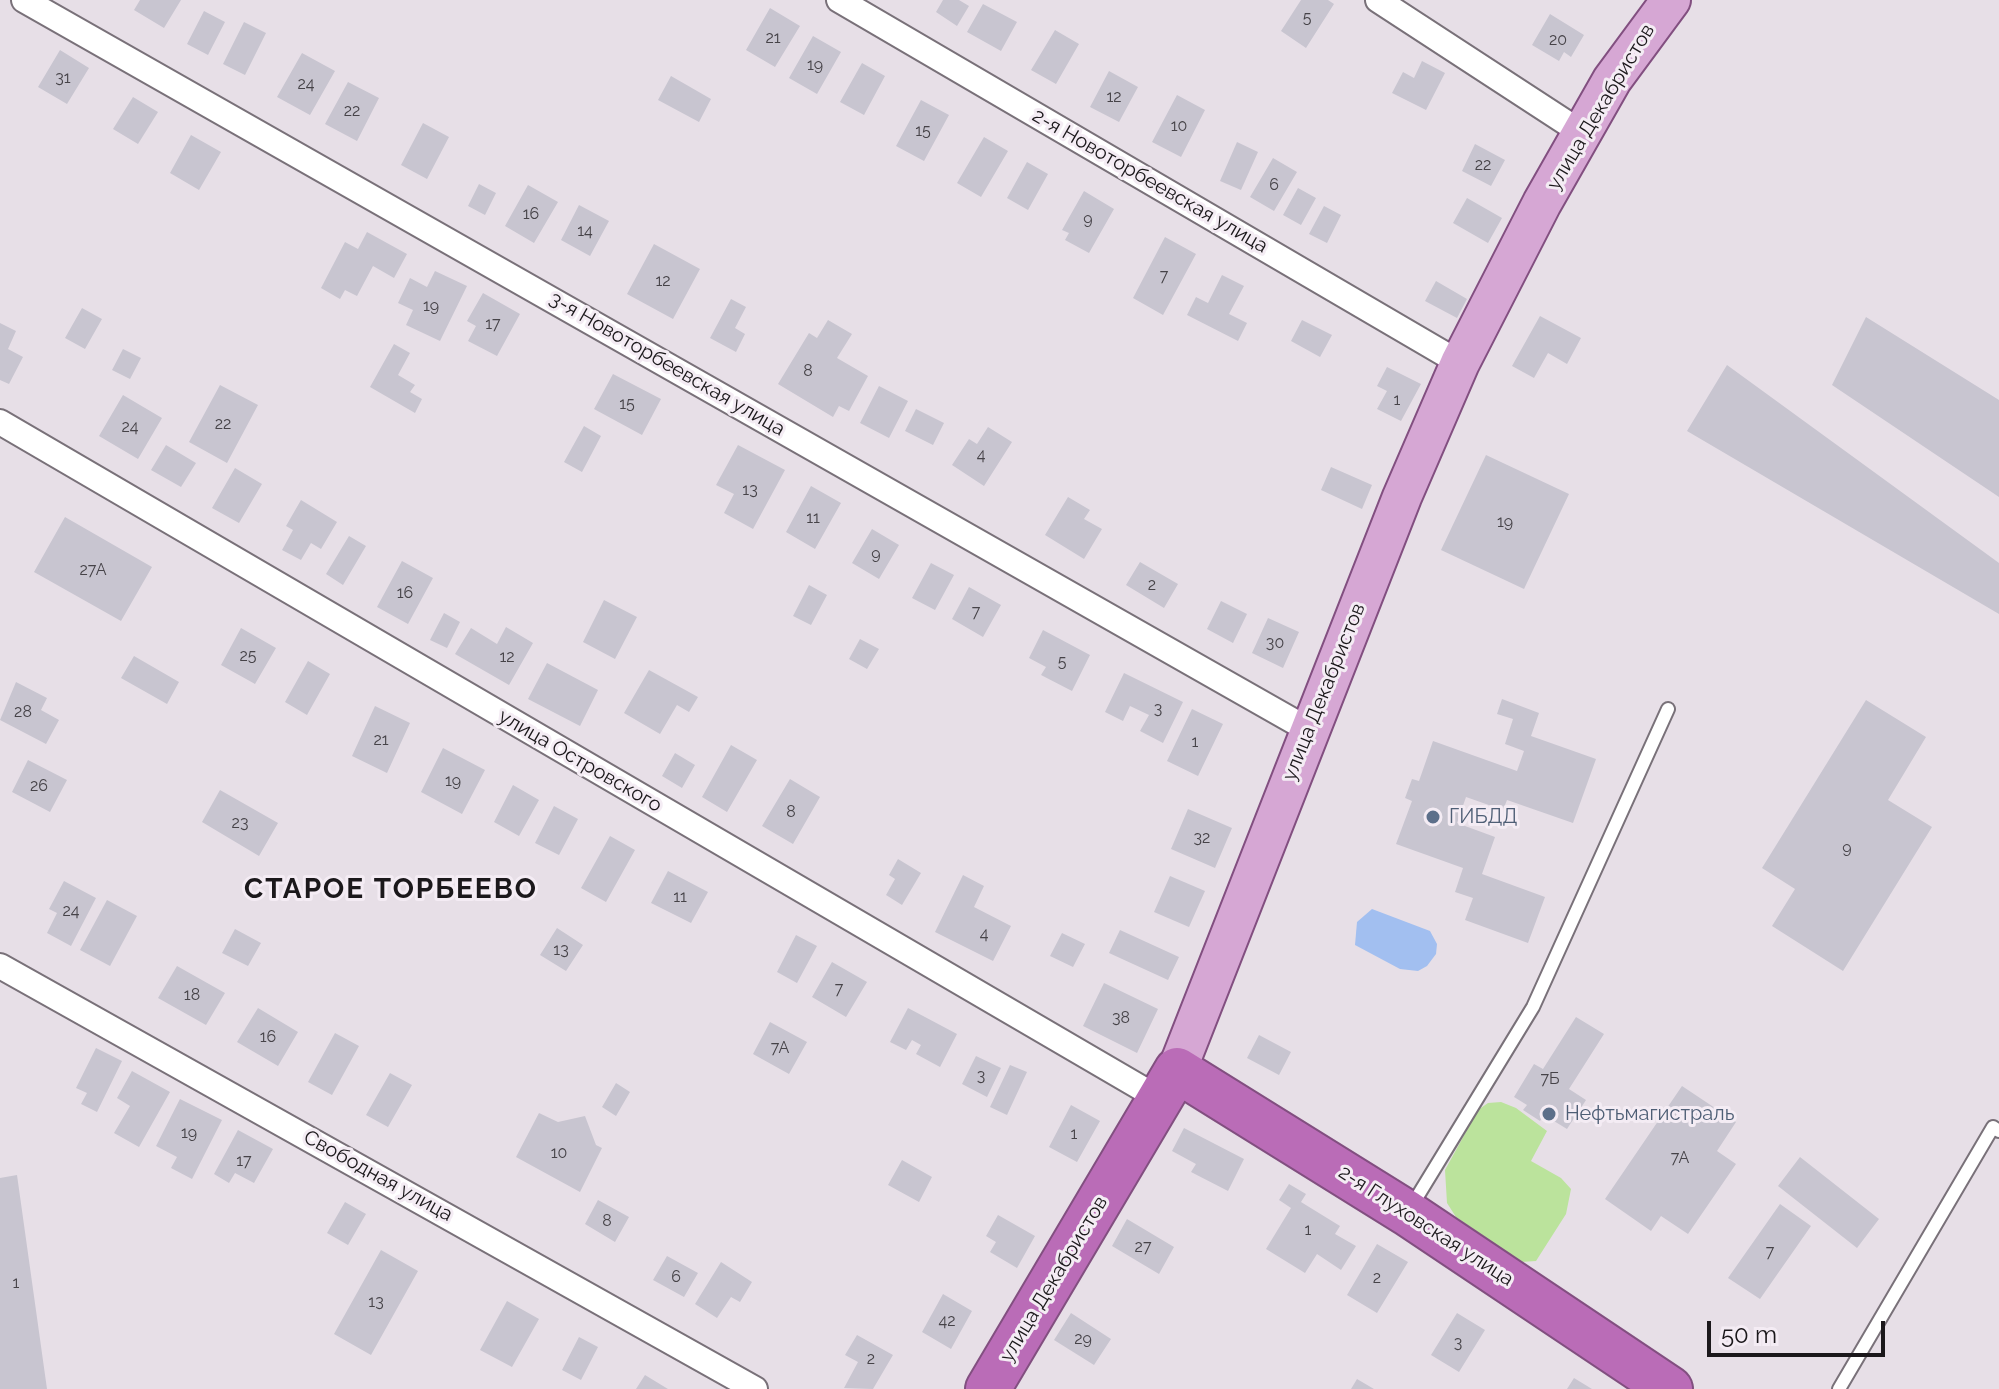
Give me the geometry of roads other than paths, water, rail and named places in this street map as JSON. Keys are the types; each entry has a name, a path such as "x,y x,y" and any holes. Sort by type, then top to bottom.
{"highway":[{"name":"2-я Глуховская улица","path":"1168,1085 1407,1213 1670,1389"},
{"name":"улица Декабристов","path":"988,1389 1168,1085"}],"main road":[{"name":"улица Декабристов","path":"1168,1085 1402,497 1460,363 1582,133 1630,52 1671,0"}],"street":[{"name":"3-я Новоторбеевская улица","path":"24,0 1309,730"},
{"name":"2-я Новоторбеевская улица","path":"839,0 1460,363"},
{"path":"1378,0 1582,133"},
{"name":"улица Островского","path":"0,422 1168,1085"},
{"name":"Свободная улица","path":"0,966 755,1389"}],"lane":[{"path":"1407,1213 1533,1007 1668,709"},
{"path":"1839,1389 1993,1127 1999,1131"}],"water":[{"path":"1372,909 1430,931 1437,944 1436,954 1427,966 1418,971 1400,969 1355,945 1357,922"}],"place":[{"name":"ГИБДД","path":"1433,817"},
{"name":"Нефтьмагистраль","path":"1549,1114"}],"district":[{"name":"СТАРОЕ ТОРБЕЕВО","path":"391,890"}]}
